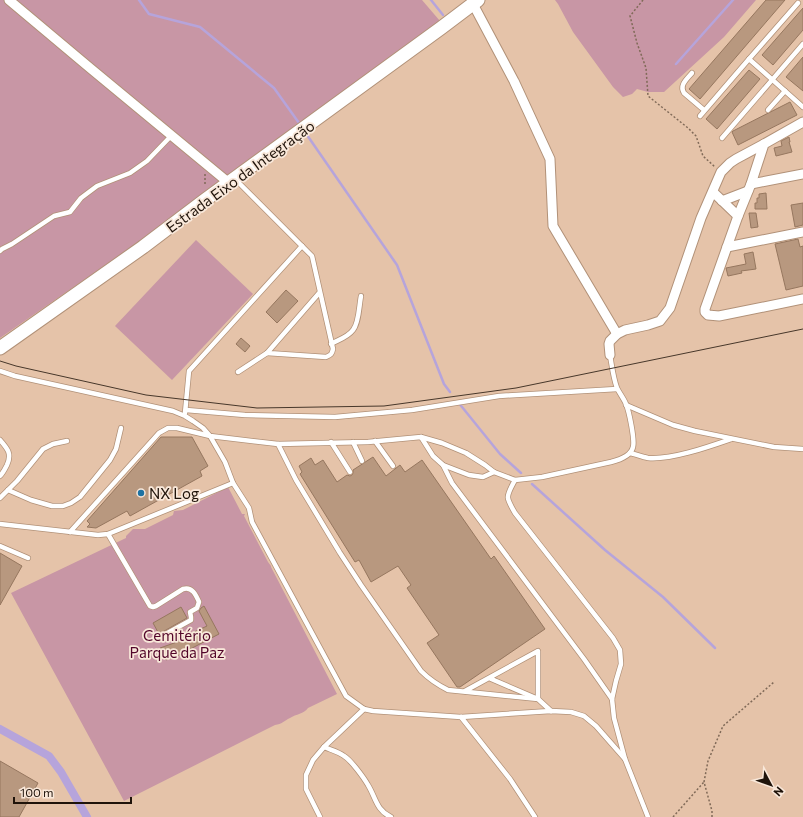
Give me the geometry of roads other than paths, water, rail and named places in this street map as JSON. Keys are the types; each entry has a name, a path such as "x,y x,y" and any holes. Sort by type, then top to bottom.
{"main road":[{"name":"Estrada Eixo da Integração","path":"1,347 144,247 205,200 476,2"}],"street":[{"path":"9,0 203,162 232,181"},
{"path":"476,2 550,159 553,226 617,334"},
{"path":"610,355 609,344 617,334 625,330 660,321 670,308 701,218 721,172 736,159 803,122"},
{"path":"764,144 750,187 706,304 706,313 712,316 719,316 803,299"},
{"path":"722,201 750,187 803,174"},
{"path":"713,192 738,216"},
{"path":"727,247 803,232"}],"lane":[{"path":"700,116 798,3"},
{"path":"722,138 803,44"},
{"path":"749,59 803,107"},
{"path":"692,73 682,85 682,90 704,110"},
{"path":"768,110 785,91"},
{"path":"0,251 54,216 70,212 81,198 97,186 130,173 147,161 172,136"},
{"path":"232,181 312,256 333,349 332,353 326,357 267,354"},
{"path":"185,416 189,371 302,246"},
{"path":"238,372 267,354 320,292"},
{"path":"332,344 353,331 357,324 361,296"},
{"path":"70,532 159,433 168,428 177,428 210,436 278,444 376,441 421,437 442,443 466,453 494,472 515,480 542,477 621,459 630,453 633,447 633,439 626,405 617,389 610,355"},
{"path":"0,371 37,382 173,411 185,416 203,428 210,436 225,462 233,483 249,508 252,522 346,696 364,709 379,712 461,717 551,711 572,712 584,716 596,726 625,760"},
{"path":"186,410 245,415 334,417 412,410 499,396 617,389"},
{"path":"626,405 673,425 695,431 774,446 803,449"},
{"path":"8,490 31,500 52,506 63,506 71,503 80,497 110,460 116,449 121,428"},
{"path":"421,437 433,456 443,465 469,475 483,477 494,472"},
{"path":"630,453 647,458 668,457 706,447 732,438"},
{"path":"0,440 7,448 10,459 0,476"},
{"path":"0,498 20,478 43,449 53,444 67,441"},
{"path":"376,441 393,466"},
{"path":"331,442 350,472"},
{"path":"354,442 362,462"},
{"path":"278,444 296,480 340,553 421,671 436,684 448,690 538,699"},
{"path":"443,465 452,483 612,698"},
{"path":"515,480 508,493 508,501 515,513 613,638 620,650 621,664 612,698 614,718 625,760 648,817"},
{"path":"0,524 98,535 108,534 233,483"},
{"path":"108,534 150,606 156,606 186,588 190,589 198,599 199,602 197,608 190,612 191,620 162,636"},
{"path":"0,546 28,558"},
{"path":"465,691 538,651 538,699"},
{"path":"488,678 538,699 551,711"},
{"path":"320,817 306,789 306,775 313,760 324,747 364,709"},
{"path":"461,717 510,779 535,817"},
{"path":"324,747 345,756 369,786 376,803 386,814 391,817"}],"waterway":[{"path":"139,0 149,14 200,27 274,88 299,123"},
{"path":"431,0 443,15"},
{"path":"676,64 733,0"},
{"path":"307,135 397,265 444,384 450,392"},
{"path":"458,402 500,454 521,473"},
{"path":"532,484 605,550 663,597 715,648"},
{"path":"0,729 49,756 61,772 87,817"}],"tram line":[{"path":"0,361 16,366 146,395 257,408 384,406 516,388 803,329"}],"place":[{"name":"NX Log","path":"141,493"}],"park label":[{"name":"Cemitério Parque da Paz","path":"177,644"}]}
